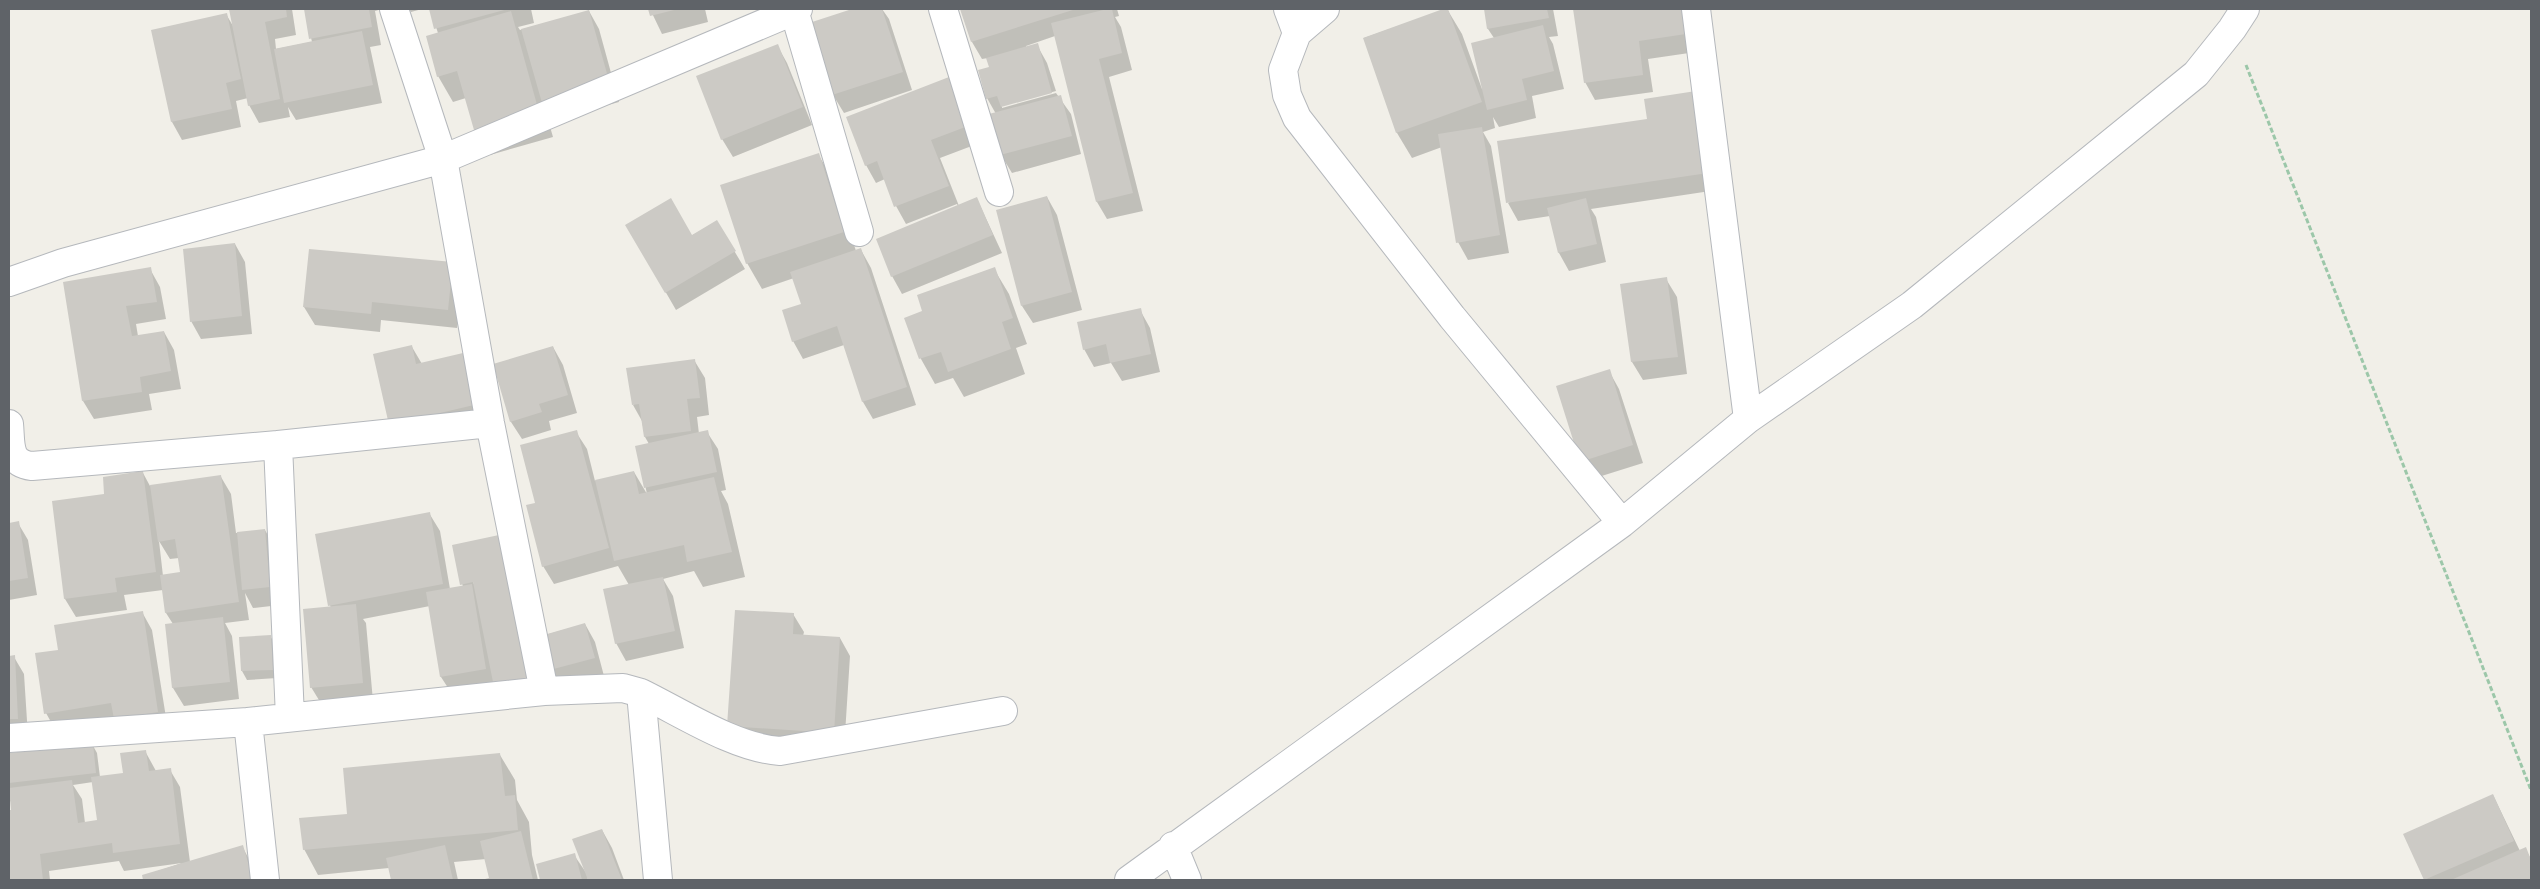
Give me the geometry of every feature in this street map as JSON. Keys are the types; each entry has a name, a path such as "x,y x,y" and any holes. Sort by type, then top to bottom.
{"street":[{"path":"394,9 443,159 490,423 544,692"},
{"path":"943,9 999,192"},
{"path":"1325,9 1292,21 1283,70 1287,95 1297,118 1452,317 1622,523"},
{"path":"1696,9 1748,419"},
{"path":"9,282 63,263 443,159 796,10 859,232"},
{"path":"1128,880 1175,844 1257,787 1622,523 1748,419 1928,292 2196,74 2234,15"},
{"path":"9,424 14,458 19,463 32,466 278,445 490,423"},
{"path":"278,445 290,717"},
{"path":"9,738 248,722 544,692 623,688 641,693 759,750 780,751 1003,711"},
{"path":"641,693 658,880"},
{"path":"248,722 265,880"},
{"path":"1175,844 1187,880"}],"path":[{"path":"2234,15 2531,790"}],"building":[{"path":"229,9 286,9 287,17 265,22 280,99 248,106"},
{"path":"304,9 369,9 372,27 309,39"},
{"path":"429,9 508,9 434,29"},
{"path":"648,9 678,9 650,16"},
{"path":"852,9 882,9 903,72 832,95 809,23"},
{"path":"960,9 1076,9 971,42"},
{"path":"1112,9 1122,53 1099,59 1133,193 1096,202 1051,23"},
{"path":"1443,9 1448,9 1482,102 1396,133 1363,38"},
{"path":"1484,9 1547,9 1549,18 1487,29"},
{"path":"1573,9 1683,9 1686,34 1639,41 1643,75 1584,83"},
{"path":"589,10 610,84 542,103 521,29"},
{"path":"511,11 539,112 474,130 457,71 437,77 426,36"},
{"path":"227,13 241,79 226,83 232,109 171,122 151,30"},
{"path":"1543,25 1554,71 1522,79 1527,100 1487,110 1471,43"},
{"path":"362,31 373,85 284,103 274,49"},
{"path":"1038,43 1052,93 1001,107 997,96 986,99 978,70 989,67 986,58"},
{"path":"778,44 803,107 721,140 696,76"},
{"path":"949,77 968,126 931,140 949,186 894,207 877,161 865,166 846,117"},
{"path":"1696,91 1708,173 1506,203 1497,141 1647,119 1644,99"},
{"path":"1061,95 1072,136 1000,155 989,114"},
{"path":"1482,127 1500,235 1456,243 1438,134"},
{"path":"819,153 844,232 746,264 720,185"},
{"path":"1047,196 1072,292 1021,306 996,210"},
{"path":"977,197 993,235 891,277 876,239"},
{"path":"671,198 692,235 717,220 736,251 665,293 625,225"},
{"path":"1586,198 1597,244 1558,253 1547,208"},
{"path":"235,243 242,316 190,322 183,249"},
{"path":"861,248 907,387 862,402 837,326 792,342 782,310 801,304 790,272"},
{"path":"309,249 453,262 448,310 372,302 371,314 303,307"},
{"path":"151,267 157,302 126,306 132,336 164,331 171,371 140,377 142,392 82,401 63,282"},
{"path":"995,267 1013,318 1002,322 1011,349 948,372 941,352 919,359 904,318 922,311 917,295"},
{"path":"1667,277 1678,357 1631,362 1620,284"},
{"path":"1141,308 1151,354 1110,363 1106,344 1083,350 1077,322"},
{"path":"412,345 416,364 463,353 474,405 389,425 373,354"},
{"path":"553,346 568,395 539,404 542,412 510,422 493,364"},
{"path":"695,359 700,398 687,399 691,431 644,437 639,404 632,405 626,368"},
{"path":"1610,369 1633,445 1580,462 1556,386"},
{"path":"577,430 609,548 542,567 526,505 535,503 520,445"},
{"path":"708,430 717,472 644,488 635,446"},
{"path":"143,471 156,572 115,578 117,592 64,599 52,501 104,494 103,477"},
{"path":"634,471 639,494 714,477 732,552 687,562 684,545 614,561 595,480"},
{"path":"221,475 239,602 165,613 160,575 180,572 175,539 158,542 150,485"},
{"path":"430,512 443,584 328,606 315,534"},
{"path":"19,521 28,578 9,581 9,523"},
{"path":"265,529 270,587 242,590 237,532"},
{"path":"499,535 530,684 495,692 473,582 460,585 452,545"},
{"path":"663,577 675,631 615,644 603,589"},
{"path":"472,584 486,669 440,677 426,592"},
{"path":"356,604 363,683 310,688 303,609"},
{"path":"735,610 794,613 793,634 840,637 834,733 727,726"},
{"path":"143,611 158,712 114,719 111,703 44,714 35,653 58,650 54,625"},
{"path":"223,617 230,682 172,688 165,624"},
{"path":"585,623 595,658 546,671 537,637"},
{"path":"271,635 273,670 241,671 239,637"},
{"path":"15,655 18,719 9,719 9,656"},
{"path":"93,743 96,773 9,783 9,753"},
{"path":"146,750 149,771 171,768 180,844 113,853 112,843 40,854 43,880 9,880 9,810 11,810 9,788 72,780 78,823 97,820 91,777 123,773 120,753"},
{"path":"500,753 505,796 515,795 518,830 303,850 299,818 347,814 343,768"},
{"path":"2493,794 2514,841 2424,880 2403,834"},
{"path":"602,829 622,880 588,880 572,839"},
{"path":"521,831 533,880 481,880 489,878 480,841"},
{"path":"243,845 253,880 143,880 142,875"},
{"path":"445,845 453,880 391,880 386,858"},
{"path":"2526,847 2531,860 2531,880 2451,880"},
{"path":"575,853 582,880 540,880 536,864"}]}
